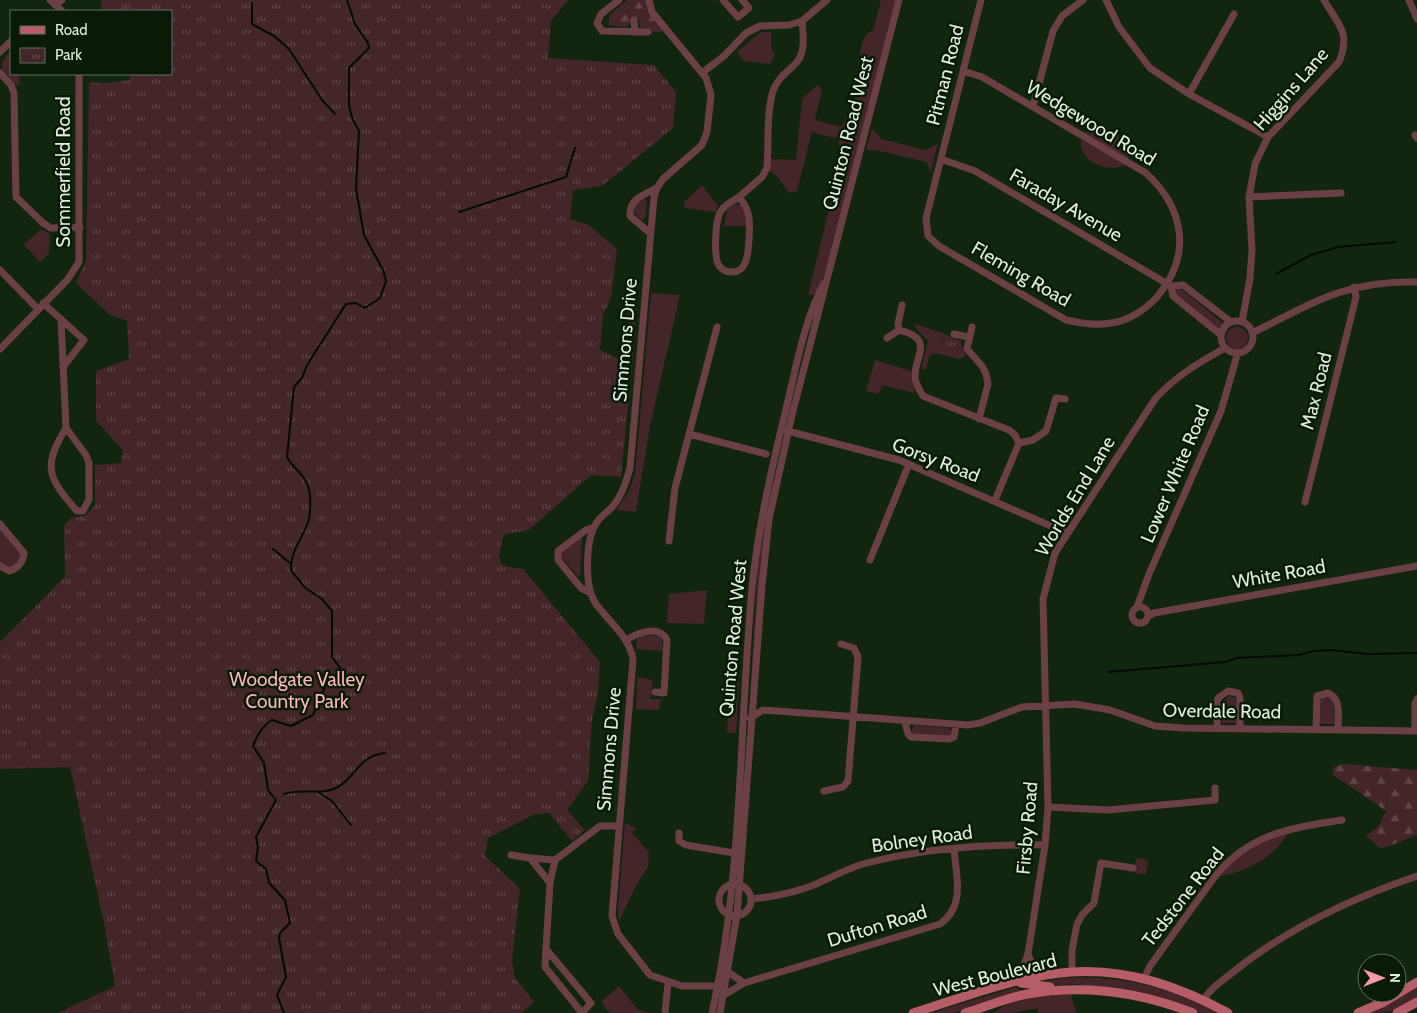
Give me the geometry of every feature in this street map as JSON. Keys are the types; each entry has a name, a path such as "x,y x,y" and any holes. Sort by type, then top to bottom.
{"main road":[{"name":"West Boulevard","path":"913,1013 1034,977 1072,972 1114,974 1144,979 1204,1000 1228,1013"},
{"path":"1034,977 1040,988 1080,989"},
{"path":"1026,994 1034,977"},
{"path":"1358,1013 1384,1002 1417,982"},
{"name":"West Boulevard","path":"965,1013 983,1011 1026,994 1080,989 1136,995 1193,1013"},
{"path":"1397,1013 1417,1002"}],"street":[{"path":"53,3 62,0"},
{"path":"619,0 601,14 597,23 602,31 648,32"},
{"path":"649,0 652,12 702,73 709,86 711,96 706,137 695,152 656,188 634,199 630,208 630,216 650,233"},
{"path":"723,0 738,18 749,8 742,0"},
{"path":"702,73 724,56 746,33 760,26 789,25 802,21 827,0"},
{"name":"Quinton Road West","path":"720,1013 724,995 722,985 729,915 737,884 769,519 788,430 899,0"},
{"name":"Pitman Road","path":"941,159 981,0"},
{"path":"1033,106 1053,31 1062,16 1083,0"},
{"path":"1106,0 1119,27 1150,68 1189,94 1268,137"},
{"name":"Higgins Lane","path":"1242,322 1251,260 1249,197 1255,164 1268,137 1339,62 1345,47 1345,35 1324,0"},
{"path":"1409,0 1417,19"},
{"path":"1189,94 1234,14"},
{"path":"634,20 634,32"},
{"path":"739,197 749,211 750,217 747,258 738,272 728,272 720,267 716,258 718,219 721,210 762,177 767,168 772,94 778,79 798,60 804,40 802,21"},
{"path":"0,52 10,42"},
{"name":"Wedgewood Road","path":"963,71 982,77 1146,173 1162,189 1174,209 1179,227 1178,260 1170,285"},
{"path":"0,73 11,85 14,93 16,197 43,224 51,228 80,227"},
{"name":"Sommerfield Road","path":"0,349 74,272 80,252 79,75"},
{"name":"Sommerfield Road","path":"79,83 86,75"},
{"name":"Fleming Road","path":"941,159 926,218 926,229 931,241 1066,320 1086,324 1126,320 1152,302 1170,285"},
{"name":"Faraday Avenue","path":"941,159 975,171 1170,285 1183,285 1231,322"},
{"name":"Simmons Drive","path":"656,188 650,233 630,468 618,499 594,527 590,541 587,576 589,592 596,604 626,640 633,660 612,907 613,923 618,934 650,975 668,983"},
{"path":"1249,197 1341,193"},
{"path":"0,270 84,340 63,367"},
{"name":"Quinton Road West","path":"712,1013 728,972 738,916 734,853 752,586 760,521 807,324 815,300 829,274"},
{"path":"1252,333 1334,293 1354,287 1397,282 1417,282"},
{"name":"Faraday Avenue","path":"1170,285 1173,296 1221,335"},
{"name":"Max Road","path":"1305,502 1356,297 1354,287"},
{"path":"899,330 898,324 902,305"},
{"path":"61,319 66,428 86,455 89,463 89,499 83,512 76,511 59,491 53,480 52,450 66,428"},
{"path":"1231,322 1242,322 1252,333 1250,344 1244,351 1238,352 1226,348 1221,335 1225,327 1231,322"},
{"path":"669,541 675,488 717,327"},
{"path":"972,327 968,337 967,349 982,366 988,384 979,419"},
{"path":"887,338 899,330 911,332 918,340 921,351 915,377 923,396 1009,430 1015,435 1018,443 995,500"},
{"path":"954,334 968,337"},
{"name":"Worlds End Lane","path":"1046,705 1043,599 1050,567 1067,533 1155,399 1171,382 1190,367 1226,348"},
{"name":"Lower White Road","path":"1138,607 1149,574 1220,411 1238,352"},
{"path":"1018,443 1040,437 1046,431 1056,398 1065,399"},
{"path":"779,437 782,436 784,429 788,430"},
{"name":"Gorsy Road","path":"788,430 909,464 1067,533"},
{"path":"689,434 766,454"},
{"path":"766,454 777,446"},
{"path":"766,454 772,468 776,469 782,458"},
{"path":"870,560 909,464"},
{"path":"0,524 24,553 20,564 14,570 9,571 0,566"},
{"name":"Simmons Drive","path":"589,592 581,588 558,560 558,551 586,530 594,527"},
{"name":"White Road","path":"1138,607 1132,612 1135,621 1143,622 1154,613 1417,566"},
{"path":"1138,607 1145,609 1148,616"},
{"path":"626,640 639,632 660,632 664,634 667,640 664,693 655,692"},
{"path":"824,791 843,787 848,781 858,657 854,648 841,644"},
{"path":"1218,728 1218,698 1228,691 1238,693 1240,698 1240,728"},
{"path":"1316,729 1317,696 1328,693 1335,696 1338,701 1338,730"},
{"path":"1416,731 1415,702 1417,699"},
{"path":"743,717 752,718 763,710 753,700 744,700"},
{"name":"Overdale Road","path":"763,710 956,725 980,723 1022,707 1075,704 1097,707 1155,726 1416,731"},
{"name":"Firsby Road","path":"1017,982 1018,973 1022,970 1028,954 1045,845 1048,807 1046,705"},
{"path":"905,722 908,734 911,737 949,739 954,737 956,725"},
{"path":"1048,807 1108,810 1215,800 1215,788"},
{"name":"Tedstone Road","path":"1144,979 1150,966 1216,875 1243,848 1266,835 1342,820"},
{"path":"546,949 592,1003 582,1012 545,968 546,949 550,883 555,860 600,826 619,826"},
{"path":"679,832 679,841 686,845 734,853"},
{"name":"Bolney Road","path":"751,900 794,892 860,865 880,859 954,849 1003,845 1045,845"},
{"name":"Dufton Road","path":"724,995 744,982 940,924 954,912 957,900 954,849"},
{"path":"511,855 555,860"},
{"path":"530,858 550,883"},
{"path":"1072,972 1072,950 1077,924 1082,915 1094,903 1101,863 1133,868"},
{"path":"1204,1000 1208,993 1240,966 1321,915 1362,896 1417,876"},
{"path":"737,884 748,891 751,900 749,907 738,916 729,915 721,908 719,896 722,890 737,884"},
{"name":"Firsby Road","path":"1028,954 1034,977"},
{"path":"1022,970 1034,977"},
{"path":"728,972 744,982"},
{"path":"664,1013 668,983 682,986 722,985"}],"green space":[{"name":"Woodgate Valley Country Park","path":"101,0 568,0 551,21 548,58 654,65 676,92 673,128 602,186 573,190 570,219 589,225 617,249 611,298 603,315 600,350 632,365 621,477 591,475 529,530 506,534 502,539 499,558 503,566 523,569 600,662 598,694 592,720 588,781 567,810 585,830 572,841 549,813 535,814 488,838 485,856 520,889 512,960 515,978 534,1002 521,1013 58,1013 115,986 104,923 70,767 0,769 0,642 65,577 64,526 72,517 85,516 95,505 95,465 121,463 123,450 96,421 96,371 129,359 127,321 110,315 76,283 86,260 89,82 103,83 130,80 130,75 172,75 172,10 102,10"},
{"path":"627,0 646,0 664,30 658,33 640,27 639,20 636,18 626,27 608,25 610,15"},
{"path":"881,0 896,0 821,286 814,295 808,295 841,160 838,139 812,132 797,191 789,193 777,176 768,170 769,159 796,160 802,99 817,85 822,89 815,120 841,127 852,110 864,65 860,55 862,43 866,35 873,30"},
{"path":"761,32 771,32 771,48 775,54 770,64 744,61 737,52"},
{"path":"10,51 10,75 19,75 20,82 17,86 2,72 2,62"},
{"path":"1098,128 1120,137 1127,146 1129,158 1084,133"},
{"path":"872,129 882,139 925,150 938,144 931,171 926,162 876,150 866,150"},
{"path":"1081,140 1127,164 1112,168 1096,164 1085,155 1081,148"},
{"path":"702,185 718,206 715,212 684,208 685,201"},
{"path":"642,198 647,200 645,218 642,220 635,214 634,205"},
{"path":"735,204 742,205 747,211 746,226 724,226 727,210"},
{"path":"41,229 50,234 49,253 40,262 24,245"},
{"path":"1175,287 1180,288 1223,323 1218,330 1174,293"},
{"path":"651,293 680,295 650,426 636,512 616,510 628,493 635,474"},
{"path":"637,301 632,365 626,343 628,310"},
{"path":"916,324 942,333 939,341 957,350 962,347 966,356 960,359 935,353 930,355 926,369 921,370 928,341 915,327"},
{"path":"1237,327 1245,330 1248,338 1245,346 1237,349 1229,346 1226,338 1229,330"},
{"path":"942,333 961,341 962,347 957,350 943,345 944,342 939,341"},
{"path":"875,360 911,371 915,393 882,385 879,394 866,391"},
{"path":"771,481 774,481 767,517 750,697 758,559"},
{"path":"0,526 23,553 14,569 0,565"},
{"path":"582,536 580,576 578,576 561,557 561,552"},
{"path":"707,590 704,624 667,623 669,594"},
{"path":"641,635 659,636 662,640 663,651 636,649 637,638"},
{"path":"637,677 653,680 650,699 661,699 659,710 636,709"},
{"path":"730,681 739,681 736,733 727,733"},
{"path":"1229,696 1236,698 1238,723 1222,723 1222,702"},
{"path":"1323,697 1333,699 1336,724 1319,724 1320,700"},
{"path":"914,725 949,728 952,732 950,737 914,735 911,731"},
{"path":"1344,764 1417,770 1417,835 1381,849 1366,836 1378,827 1386,811 1332,774 1334,767"},
{"path":"625,822 636,829 632,833 649,852 648,867 636,886 619,921 618,907"},
{"path":"1291,829 1276,849 1258,862 1237,872 1214,878 1243,848"},
{"path":"1136,858 1148,860 1146,875 1134,873"},
{"path":"1064,978 1104,979 1144,985 1183,996 1220,1013 1201,1013 1102,988 1074,984 1043,986 1041,982"},
{"path":"1417,985 1417,999 1392,1011 1364,1013 1383,1003 1407,1003 1407,990"},
{"path":"619,986 637,1009 650,1013 610,1013 601,1002"},
{"path":"1016,987 1022,992 954,1013 930,1013"},
{"path":"1071,994 1076,1013 1038,1013 1038,1008 1011,1013 994,1013 1009,1003 1019,1000"}],"waterway":[{"path":"284,1013 277,995 286,977 279,938 280,933 290,923 285,900 269,883 266,869 256,861 258,847 256,837 276,800 268,790 264,763 253,746 260,731 272,720 291,726 313,715 327,682 337,679 343,672 332,657 332,611 322,599 304,587 291,569 292,557 305,530 310,507 310,493 307,484 287,457 294,387 302,378 307,365 346,304 356,303 365,308 380,298 386,281 383,270 364,235 356,189 359,131 352,118 349,105 349,68 369,48 368,43 355,24 347,0"},
{"path":"252,3 252,24 274,36 289,49 322,100 335,114"},
{"path":"459,212 566,177 575,148"},
{"path":"1276,274 1311,255 1338,247 1396,242"},
{"path":"273,549 290,563"},
{"path":"1108,672 1225,662 1237,658 1298,655 1314,651 1331,650 1368,654 1417,653"},
{"path":"284,794 331,790 344,783 363,762 376,755 385,753"},
{"path":"318,792 332,801 351,825"}]}
